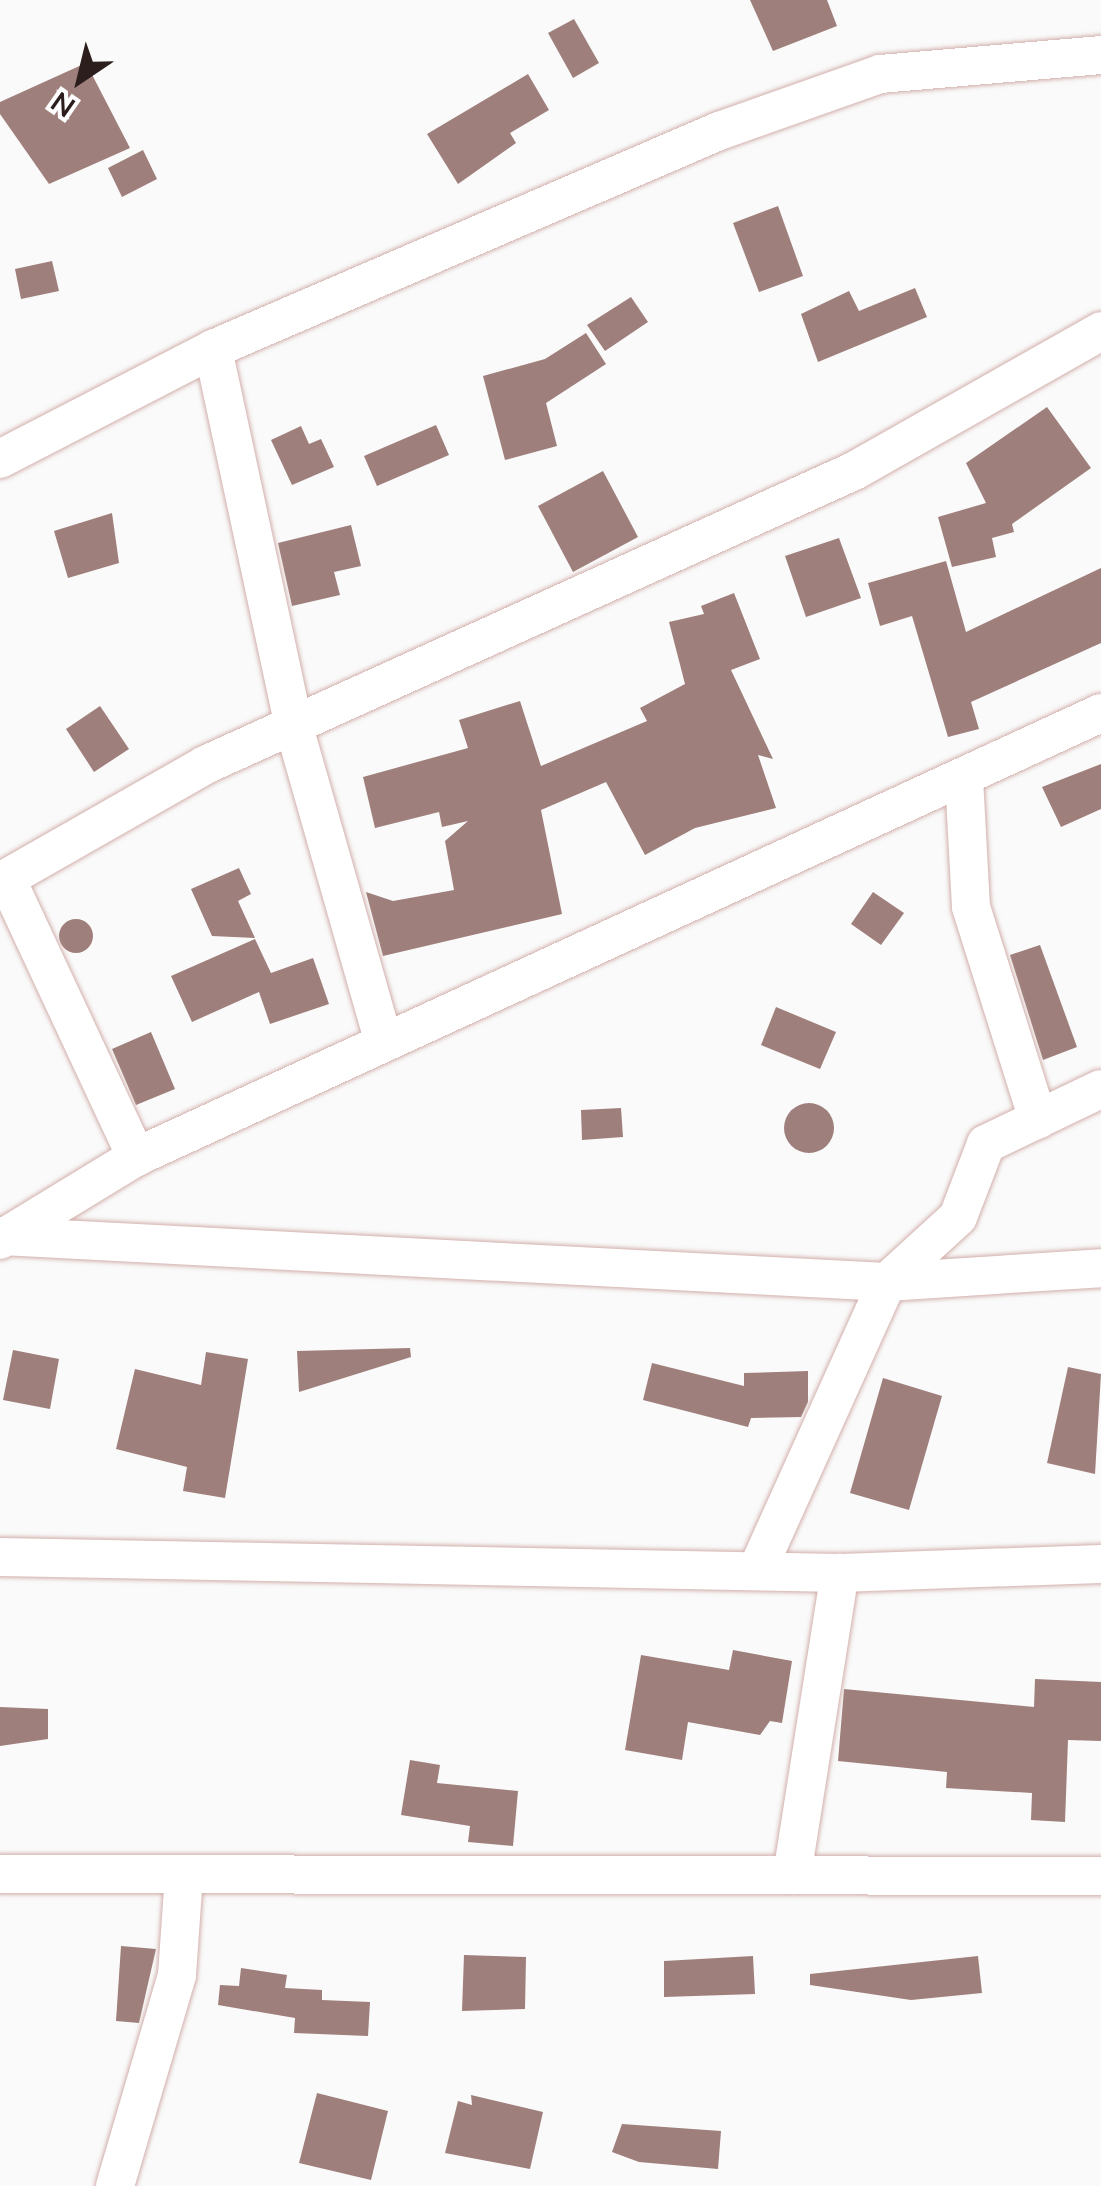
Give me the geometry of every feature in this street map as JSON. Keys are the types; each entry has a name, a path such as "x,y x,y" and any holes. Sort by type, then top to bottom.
{"street":[{"path":"0,459 213,349 719,131 880,74 1097,66"},
{"path":"136,1157 4,881 205,765 854,471 1101,331"},
{"path":"213,349 294,727 383,1039"},
{"path":"1,1237 136,1157 383,1039 1101,713"},
{"path":"964,778 971,907 1038,1120"},
{"path":"758,1568 887,1282 958,1217 986,1144 1101,1089"},
{"path":"1,1237 887,1282 1101,1268"},
{"path":"0,1557 758,1568 840,1573 1101,1564"},
{"path":"792,1875 840,1573"},
{"path":"0,1874 1101,1876"},
{"path":"115,2186 176,1974 184,1876"}],"building":[{"path":"750,0 827,0 837,26 773,51"},
{"path":"574,19 599,63 573,78 548,33"},
{"path":"86,63 130,148 49,184 0,114 0,102"},
{"path":"528,74 549,110 510,133 516,143 458,184 427,134"},
{"path":"143,150 157,179 122,197 108,168"},
{"path":"778,206 803,276 759,292 733,223"},
{"path":"52,261 59,291 21,299 15,269"},
{"path":"915,288 927,317 818,362 801,314 849,291 859,311"},
{"path":"631,297 648,322 605,351 587,325"},
{"path":"586,333 606,364 546,403 557,446 505,460 483,376 545,359"},
{"path":"1047,407 1091,468 1012,524 1014,532 992,538 996,557 952,567 938,517 986,503 966,463"},
{"path":"436,425 449,455 377,486 364,456"},
{"path":"301,426 309,444 321,439 334,467 292,485 271,440"},
{"path":"603,471 638,537 573,572 538,506"},
{"path":"112,513 119,563 68,578 54,531"},
{"path":"351,525 361,566 334,572 340,595 292,606 278,543"},
{"path":"839,538 861,598 806,617 785,556"},
{"path":"946,561 966,632 1101,568 1101,643 971,702 979,729 948,737 912,616 880,626 868,583"},
{"path":"734,593 760,659 731,670 773,759 758,755 776,808 695,828 645,855 606,782 541,810 562,914 383,956 366,892 393,901 454,890 445,841 468,821 442,827 439,812 375,828 363,777 468,748 459,720 520,701 541,766 647,721 640,708 685,684 669,622 704,614 701,606"},
{"path":"100,706 129,749 94,772 66,729"},
{"path":"1101,764 1101,809 1061,827 1042,787"},
{"path":"239,868 251,894 238,901 255,938 212,936 191,889"},
{"path":"873,892 904,913 881,945 851,924"},
{"path":"76,919 88,924 93,936 88,948 76,953 64,948 59,936 64,924"},
{"path":"255,939 271,973 313,958 329,1004 270,1024 259,992 192,1022 171,976"},
{"path":"1040,945 1077,1047 1043,1060 1010,955"},
{"path":"776,1007 836,1032 820,1069 761,1045"},
{"path":"151,1032 175,1089 136,1105 112,1049"},
{"path":"809,1103 826,1111 834,1128 826,1145 809,1153 792,1145 784,1128 792,1111"},
{"path":"621,1108 623,1137 582,1140 581,1110"},
{"path":"410,1348 411,1357 299,1392 297,1351"},
{"path":"13,1350 59,1359 50,1409 3,1400"},
{"path":"206,1352 248,1359 225,1498 183,1491 187,1467 116,1449 135,1369 201,1385"},
{"path":"652,1363 744,1386 744,1373 808,1371 808,1402 801,1417 751,1418 748,1427 643,1400"},
{"path":"1068,1367 1101,1374 1095,1474 1047,1463"},
{"path":"883,1378 942,1396 909,1510 850,1493"},
{"path":"733,1650 792,1661 782,1723 770,1721 760,1735 688,1722 682,1760 625,1750 641,1655 729,1670"},
{"path":"1035,1679 1101,1682 1101,1741 1068,1740 1065,1822 1031,1820 1032,1793 946,1788 947,1772 838,1761 844,1689 1034,1707"},
{"path":"0,1707 48,1709 48,1739 0,1746"},
{"path":"410,1760 440,1765 437,1783 518,1791 513,1846 468,1842 470,1826 401,1815"},
{"path":"121,1946 156,1949 139,2023 116,2021"},
{"path":"464,1955 526,1957 525,2009 462,2011"},
{"path":"753,1956 755,1994 664,1997 664,1961"},
{"path":"978,1956 982,1993 911,2000 810,1985 810,1974"},
{"path":"241,1968 287,1975 285,1988 322,1990 322,2000 370,2002 368,2036 294,2033 295,2018 218,2005 220,1985 239,1986"},
{"path":"317,2093 388,2111 371,2180 299,2163"},
{"path":"471,2095 543,2112 530,2169 445,2153 458,2101 472,2105"},
{"path":"622,2124 721,2131 718,2169 639,2162 612,2152"}]}
